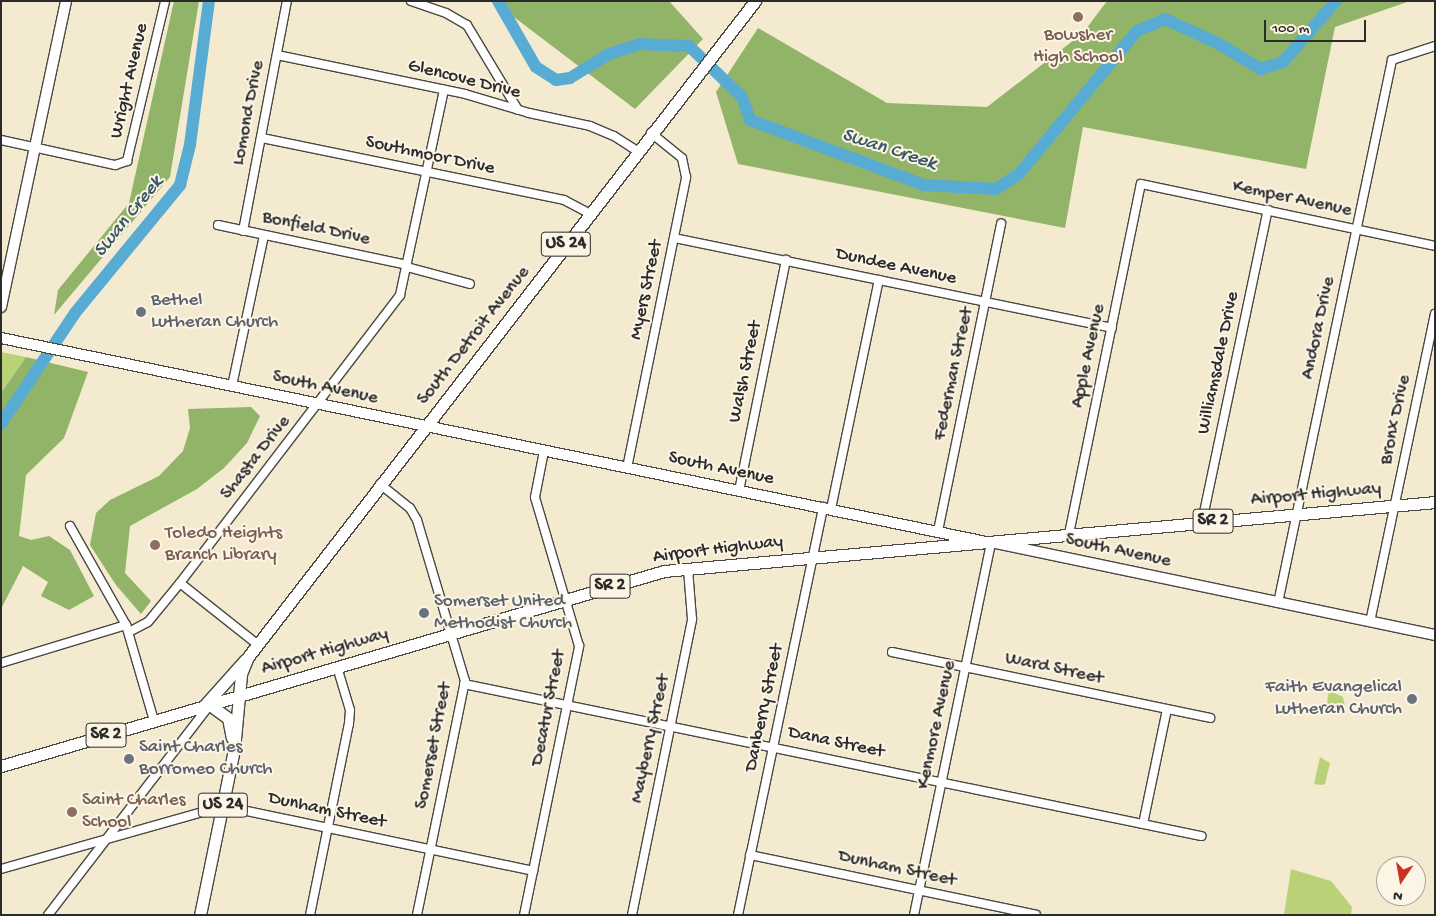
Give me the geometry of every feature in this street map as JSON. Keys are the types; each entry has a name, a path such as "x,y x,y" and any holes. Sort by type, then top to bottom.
{"main road":[{"name":"South Detroit Avenue","path":"257,644 755,1"},
{"name":"Airport Highway","path":"1,766 655,573 812,557 991,543 1070,534 1435,502"},
{"name":"US 24","path":"200,915 234,750 241,695 241,674 248,657 257,644"},
{"path":"234,750 228,718 206,706 248,657"}],"street":[{"path":"1,308 66,1"},
{"name":"Wright Avenue","path":"35,147 122,165 130,154 165,1"},
{"name":"Lomond Drive","path":"243,231 287,1"},
{"path":"411,1 446,13 467,26 518,110"},
{"name":"Andora Drive","path":"1278,603 1392,60 1435,46"},
{"name":"Glencove Drive","path":"277,55 444,90 596,129 637,151"},
{"name":"Shasta Drive","path":"1,663 148,622 318,404 394,305 402,290 444,90"},
{"name":"Myers Street","path":"627,468 686,177 686,165 682,158 651,133"},
{"name":"Southmoor Drive","path":"262,138 564,200 590,214"},
{"path":"1,140 35,147"},
{"name":"Kemper Avenue","path":"1142,184 1435,246"},
{"name":"Apple Avenue","path":"1070,534 1142,184"},
{"name":"Williamsdale Drive","path":"1202,522 1268,210"},
{"name":"Federman Street","path":"938,532 1001,223"},
{"name":"Bonfield Drive","path":"218,225 407,266 470,284"},
{"path":"232,386 264,235"},
{"name":"Dundee Avenue","path":"674,238 1112,328"},
{"name":"Walsh Street","path":"739,491 786,260"},
{"name":"Danberry Street","path":"738,915 812,557 827,508 879,280"},
{"name":"Bronx Drive","path":"1370,622 1435,314"},
{"name":"South Avenue","path":"4,338 1435,635"},
{"name":"Decatur Street","path":"524,915 579,646 535,497 544,451"},
{"name":"Somerset Street","path":"380,484 416,516 452,634 464,684 417,915"},
{"path":"70,526 128,628 154,721"},
{"name":"Kenmore Avenue","path":"914,915 991,543"},
{"name":"Mayberry Street","path":"632,915 692,619 688,569"},
{"path":"180,582 257,644"},
{"name":"Ward Street","path":"892,652 1210,718"},
{"path":"310,915 350,710 337,667"},
{"name":"Dana Street","path":"464,684 1201,836"},
{"path":"48,915 206,706"},
{"path":"1143,824 1167,709"},
{"name":"Dunham Street","path":"1,869 223,806 533,870"},
{"name":"Dunham Street","path":"750,855 1036,915"}],"green space":[{"path":"174,1 199,1 170,177 54,315 58,290 129,203"},
{"path":"493,1 669,1 703,39 635,109"},
{"path":"1107,1 1410,1 1335,27 1306,169 1083,127 1065,228 738,164 716,92 758,28 887,103 987,107 1083,33"},
{"path":"1,352 26,357 1,393"},
{"path":"26,357 88,372 64,438 26,475 19,536 31,540 49,536 70,550 94,596 69,610 41,596 48,582 23,566 1,609 1,393"},
{"path":"251,407 260,416 247,443 224,468 197,489 130,526 125,573 151,601 141,614 116,585 90,545 96,513 110,500 159,476 183,451 190,428 188,409"},
{"path":"1332,692 1343,697 1345,708 1339,715 1327,705 1328,694"},
{"path":"1320,757 1330,763 1325,784 1321,785 1314,784"},
{"path":"1291,869 1331,881 1352,907 1351,915 1284,915"}],"waterway":[{"name":"Swan Creek","path":"1,424 75,313 180,185 190,145 209,1"},
{"name":"Swan Creek","path":"498,1 536,67 556,80 570,78 609,54 639,44 689,46 742,97 750,120 924,185 996,189 1019,174 1137,31 1165,19 1219,44 1261,69 1283,62 1336,1"}],"place":[{"name":"Bowsher High School","path":"1078,17"},
{"name":"Bethel Lutheran Church","path":"141,312"},
{"name":"Toledo Heights Branch Library","path":"155,545"},
{"name":"Somerset United Methodist Church","path":"424,613"},
{"name":"Faith Evangelical Lutheran Church","path":"1412,699"},
{"name":"Saint Charles Borromeo Church","path":"129,759"},
{"name":"Saint Charles School","path":"72,812"}]}
